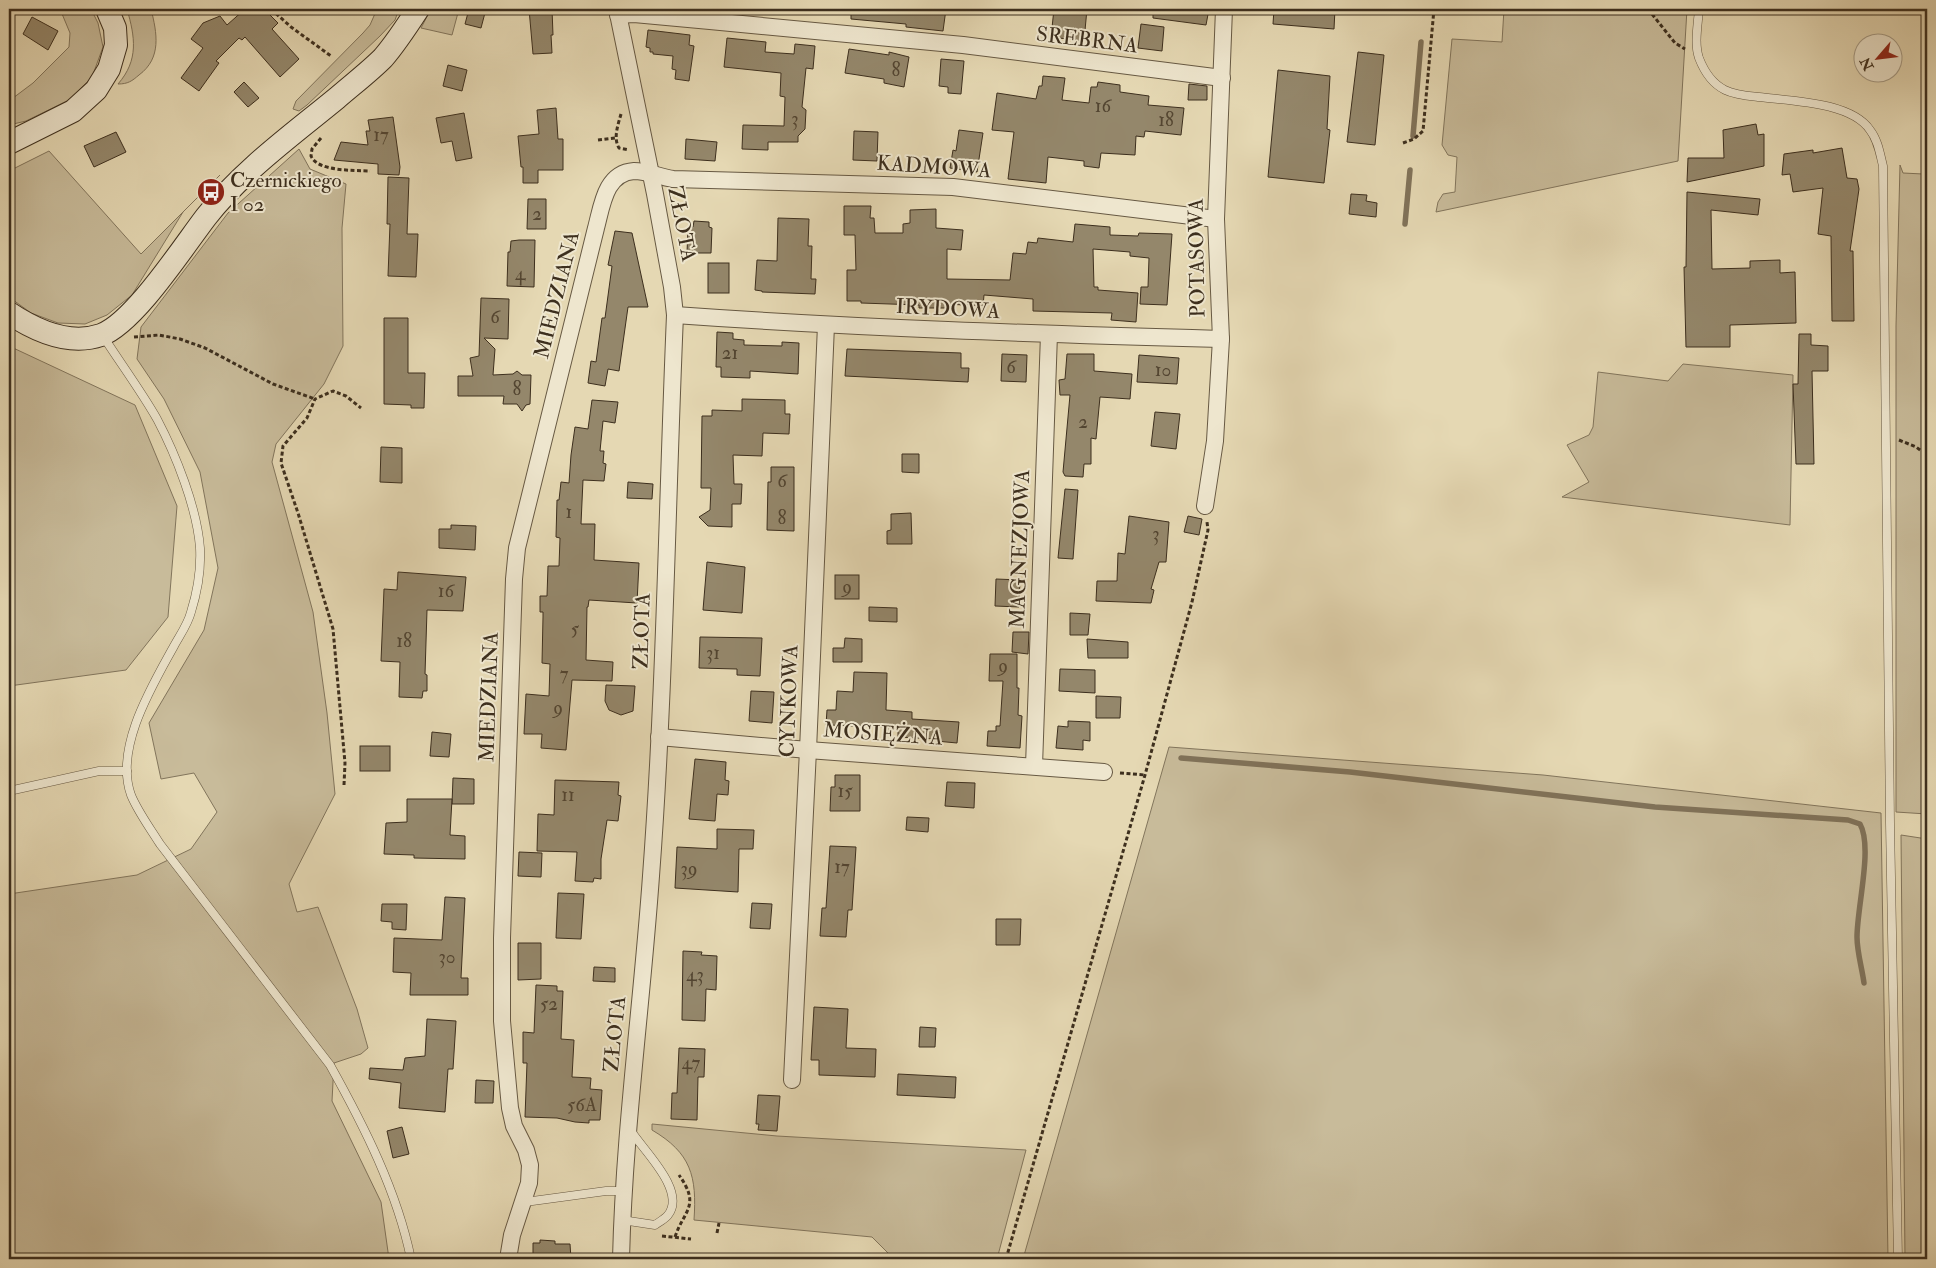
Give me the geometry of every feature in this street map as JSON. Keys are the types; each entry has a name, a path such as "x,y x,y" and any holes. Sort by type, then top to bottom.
{"street":[{"path":"9,143 74,110 96,90 109,69 116,45 115,28 107,9"},
{"path":"9,313 25,324 53,336 106,341 123,320 138,306 207,215 237,182 383,58 418,9"},
{"name":"POTASOWA","path":"1205,506 1216,441 1221,339 1216,219 1224,9"},
{"name":"SREBRNA","path":"618,12 963,46 1222,78"},
{"name":"ZŁOTA","path":"618,12 642,172 670,278 675,315 652,874 622,1191 621,1259"},
{"name":"KADMOWA","path":"642,172 673,179 953,187 1216,219"},
{"name":"MIEDZIANA","path":"508,1259 512,1235 525,1202 530,1165 526,1150 514,1126 510,1108 502,1021 502,920 515,564 544,431 604,197 610,184 618,175 642,172"},
{"name":"IRYDOWA","path":"675,315 826,325 1221,339"},
{"name":"CYNKOWA","path":"792,1080 826,325"},
{"name":"MAGNEZJOWA","path":"1034,766 1050,334"},
{"name":"MOSIĘŻNA","path":"658,737 1104,772"}],"lane":[{"path":"1699,9 1698,57 1709,77 1725,90 1745,95 1810,103 1848,112 1870,130 1878,145 1883,166 1890,822 1898,1259"},
{"path":"106,341 157,420 182,476 195,517 200,550 197,584 191,614 153,685 129,741 127,771 131,794 143,818 160,844 330,1065 349,1099 394,1198 411,1259"},
{"path":"9,791 99,771 127,771"},
{"path":"622,1220 655,1225 667,1216 673,1202 669,1185 628,1126"},
{"path":"525,1202 606,1191 622,1191"}],"path":[{"path":"270,9 331,56"},
{"path":"1403,143 1419,136 1425,125 1434,9"},
{"path":"1648,9 1675,42 1698,57"},
{"path":"622,105 615,138 619,148 630,150"},
{"path":"324,134 312,149 312,159 329,168 370,171"},
{"path":"598,140 615,138"},
{"path":"630,150 632,146"},
{"path":"630,150 642,172"},
{"path":"106,341 159,335 180,339 205,348 273,384 315,399"},
{"path":"344,785 345,763 333,629 298,513 280,463 283,446 307,418 315,399 333,391 346,396 361,408"},
{"path":"1886,436 1916,447 1927,455"},
{"path":"1006,1259 1145,775 1192,602 1208,530 1205,506"},
{"path":"1104,772 1145,775"},
{"path":"718,1233 719,1223"},
{"path":"675,1237 678,1228"}],"shaded area":[{"path":"60,9 91,9 98,23 103,47 92,77 69,100 26,121 9,125 9,101 33,83 69,47 70,33"},
{"path":"127,9 151,9 156,45 151,61 146,68 132,80 118,84 125,75 132,57 132,29"},
{"path":"377,9 399,9 395,20 380,36 307,105 299,111 293,109 296,101 370,25"},
{"path":"431,9 459,9 452,35 421,28"},
{"path":"1504,9 1687,9 1678,161 1436,212 1438,202 1443,194 1455,192 1457,157 1448,155 1442,145 1452,39 1502,42"},
{"path":"1922,95 1927,95 1927,814 1896,812 1896,326 1900,165 1903,173 1923,174"},
{"path":"299,149 310,169 346,184 342,228 343,346 324,384 276,444 272,462 313,612 327,713 335,794 289,884 297,912 318,907 357,1009 368,1048 361,1054 334,1063 332,1101 381,1202 389,1259 9,1259 9,894 137,875 191,849 217,812 194,773 161,779 149,723 204,630 218,568 200,472 164,399 137,359 141,327 228,213"},
{"path":"49,151 141,254 183,212 132,295 107,315 85,324 58,323 31,313 9,297 9,171"},
{"path":"9,346 135,405 177,506 168,617 126,670 9,686"},
{"path":"1683,364 1793,375 1790,525 1562,497 1589,482 1567,445 1589,435 1593,427 1598,372 1668,381"},
{"path":"1169,747 1543,775 1881,813 1888,1259 1023,1259"},
{"path":"1901,835 1927,839 1927,1259 1905,1259"},
{"path":"652,1124 777,1136 1026,1150 997,1259 950,1259 889,1254 872,1237 694,1220 694,1191 689,1167 675,1148 652,1130"}],"building":[{"path":"245,9 264,9 278,23 272,29 299,59 280,77 245,37 242,40 239,38 216,61 219,63 199,91 181,78 203,48 191,39 203,23 220,16 227,25"},
{"path":"469,9 486,9 481,28 465,24"},
{"path":"529,9 552,9 552,53 533,54"},
{"path":"851,9 946,9 943,31 906,27 906,24 851,19"},
{"path":"1054,9 1087,9 1084,41 1051,37"},
{"path":"1153,9 1209,9 1206,25 1153,18"},
{"path":"1274,9 1335,9 1334,29 1273,24"},
{"path":"32,17 58,31 48,50 23,34"},
{"path":"1141,24 1164,27 1162,51 1138,48"},
{"path":"648,30 690,35 689,45 694,46 689,81 675,79 676,70 672,69 673,56 650,52 650,48 646,47"},
{"path":"727,38 766,42 765,52 794,54 795,44 815,46 813,69 806,68 802,107 806,110 805,129 798,136 798,142 768,142 768,150 742,149 743,125 784,126 785,97 780,96 781,73 724,67"},
{"path":"849,49 889,55 889,52 909,57 904,87 884,83 884,79 845,73"},
{"path":"1358,52 1384,55 1375,145 1347,142"},
{"path":"941,59 964,61 961,94 948,93 948,87 939,86"},
{"path":"448,65 467,70 462,91 443,86"},
{"path":"1278,70 1330,76 1327,129 1330,130 1324,183 1268,177"},
{"path":"1043,76 1065,78 1062,100 1089,103 1091,87 1097,87 1098,82 1120,85 1120,92 1149,96 1148,105 1184,108 1181,135 1145,131 1144,137 1136,136 1135,155 1101,153 1099,168 1084,166 1084,161 1048,157 1046,183 1008,179 1014,132 992,130 997,93 1036,99 1039,86 1042,86"},
{"path":"244,82 259,98 248,107 234,92"},
{"path":"1189,84 1207,86 1207,100 1188,100"},
{"path":"556,108 558,139 563,139 563,170 538,170 538,183 523,183 523,167 521,167 518,136 539,134 537,110"},
{"path":"464,113 472,158 456,161 452,141 441,143 436,118"},
{"path":"393,117 400,167 399,175 378,174 378,164 334,160 341,142 368,145 366,131 370,131 368,120"},
{"path":"1756,124 1758,135 1764,134 1764,166 1687,182 1688,158 1724,158 1723,130"},
{"path":"959,130 983,133 977,172 950,168 953,150 956,151"},
{"path":"854,131 878,132 877,161 853,160"},
{"path":"116,132 126,152 94,167 84,146"},
{"path":"686,139 717,142 715,161 685,159"},
{"path":"1842,148 1847,178 1857,179 1859,189 1850,251 1853,251 1854,321 1832,321 1831,236 1818,234 1823,188 1793,192 1790,174 1782,175 1784,154 1813,150 1813,153"},
{"path":"388,177 409,178 407,234 418,234 416,277 388,276 390,224 387,224"},
{"path":"1687,192 1760,199 1758,215 1711,210 1712,269 1750,268 1750,261 1780,260 1780,273 1795,272 1796,323 1730,325 1730,347 1686,347 1684,267 1686,267"},
{"path":"1351,194 1367,195 1366,201 1377,203 1376,217 1349,214"},
{"path":"528,199 546,199 546,229 527,229"},
{"path":"844,206 871,206 870,218 874,218 875,233 903,233 903,224 910,223 910,210 936,209 936,228 963,230 961,250 947,249 947,279 1010,280 1013,253 1026,254 1028,242 1037,243 1038,238 1073,242 1075,224 1110,227 1110,235 1138,236 1139,233 1172,234 1167,305 1140,304 1141,287 1148,287 1149,258 1130,256 1130,252 1093,249 1094,287 1098,287 1098,290 1138,293 1136,322 1111,320 1112,313 1033,311 1033,299 984,295 983,306 946,304 946,308 919,308 919,305 847,301 847,270 856,270 855,235 844,235"},
{"path":"778,218 809,219 808,246 812,246 811,279 816,279 815,294 762,292 755,290 757,260 777,261"},
{"path":"694,221 709,222 709,227 712,228 711,253 687,253 688,227 693,227"},
{"path":"615,231 632,233 648,307 628,307 619,371 608,369 605,386 588,383 591,361 596,362 602,318 605,318 612,266 608,265"},
{"path":"535,240 534,287 507,286 508,252 510,252 511,241"},
{"path":"708,263 729,263 729,293 708,293"},
{"path":"481,298 509,299 508,339 484,338 495,349 493,375 513,374 517,371 522,375 531,375 530,404 526,405 522,411 517,404 503,404 504,396 458,396 458,376 473,376 470,358 479,356"},
{"path":"384,318 408,318 408,373 425,373 424,408 411,408 411,405 384,404"},
{"path":"717,332 733,333 733,339 744,340 744,345 782,346 782,342 799,343 798,374 750,371 750,378 721,377 721,367 716,367"},
{"path":"1799,334 1811,334 1811,345 1828,346 1828,371 1812,371 1814,464 1796,464 1793,384 1798,384"},
{"path":"847,349 961,353 961,368 969,368 968,382 845,376"},
{"path":"1002,354 1027,355 1026,382 1001,381"},
{"path":"1067,354 1094,354 1094,371 1132,374 1130,399 1100,397 1096,439 1091,438 1091,464 1084,464 1083,477 1065,476 1063,472 1070,395 1060,395 1059,380 1065,379"},
{"path":"1139,355 1179,358 1177,384 1137,382"},
{"path":"742,399 785,400 785,414 790,414 789,434 763,433 762,456 733,455 734,484 742,484 741,504 732,504 732,527 708,526 699,517 710,510 711,488 701,488 702,416 712,416 712,410 742,411"},
{"path":"592,400 618,402 615,423 603,421 600,451 604,451 603,463 606,464 604,481 583,480 581,524 595,524 594,560 639,563 637,603 589,600 587,607 586,660 613,662 612,681 572,680 566,750 541,748 542,734 524,734 526,694 549,696 550,664 542,663 543,612 540,612 540,596 547,596 548,566 559,566 560,538 556,537 557,500 559,500 561,482 569,483 575,427 588,429"},
{"path":"1155,412 1180,414 1176,449 1151,446"},
{"path":"381,447 402,448 402,483 380,482"},
{"path":"902,454 919,454 919,473 902,472"},
{"path":"771,467 794,467 794,531 767,530 768,482 771,482"},
{"path":"628,482 653,484 652,499 627,498"},
{"path":"1065,489 1078,490 1073,559 1058,558"},
{"path":"911,513 912,544 887,544 887,531 891,530 891,514"},
{"path":"1129,516 1169,522 1166,562 1159,562 1151,589 1154,590 1151,603 1096,601 1097,581 1117,581 1118,553 1125,554"},
{"path":"1188,516 1202,519 1199,535 1184,532"},
{"path":"451,525 476,526 475,550 439,548 439,529 451,529"},
{"path":"707,562 745,567 742,613 703,610"},
{"path":"398,572 466,577 463,611 427,610 425,674 427,675 427,691 423,691 422,698 399,697 400,662 381,661 384,589 397,590"},
{"path":"835,575 859,575 859,599 835,599"},
{"path":"996,579 1020,580 1019,607 995,606"},
{"path":"869,607 897,608 897,622 869,621"},
{"path":"1070,613 1090,614 1088,635 1070,635"},
{"path":"1013,632 1029,632 1028,654 1012,652"},
{"path":"700,637 762,638 760,676 737,675 737,669 699,668"},
{"path":"845,638 862,639 862,662 833,662 833,648 844,648"},
{"path":"1087,639 1128,642 1128,658 1088,658"},
{"path":"990,654 1017,654 1018,715 1022,716 1020,748 987,746 988,731 996,731 996,726 1000,726 1003,681 989,681"},
{"path":"1060,669 1095,670 1095,693 1059,691"},
{"path":"854,672 887,673 886,710 912,712 912,719 959,722 957,743 936,741 936,739 898,737 898,730 885,730 885,727 826,725 827,710 836,710 837,691 853,692"},
{"path":"606,685 635,686 633,711 621,715 609,710 605,701"},
{"path":"751,691 774,692 772,723 749,721"},
{"path":"1096,696 1121,697 1120,718 1096,718"},
{"path":"1068,721 1090,722 1090,741 1083,740 1083,750 1056,748 1058,726 1068,727"},
{"path":"432,732 451,734 449,757 430,756"},
{"path":"360,746 390,746 390,771 360,771"},
{"path":"695,759 726,762 725,780 729,781 728,795 717,794 715,821 689,819"},
{"path":"835,775 860,775 860,811 830,811 831,787 835,787"},
{"path":"453,778 474,779 474,804 452,804"},
{"path":"555,780 619,782 618,795 621,796 618,821 607,820 601,859 601,879 594,878 593,882 575,881 577,852 537,851 538,814 554,815"},
{"path":"947,782 975,783 974,808 945,806"},
{"path":"407,799 452,799 450,835 465,836 465,859 414,858 414,855 384,854 386,823 407,822"},
{"path":"907,817 929,818 928,832 906,830"},
{"path":"717,829 754,830 753,849 739,849 738,892 675,888 677,847 717,849"},
{"path":"830,846 856,847 852,910 848,910 846,937 820,936 822,908 826,908"},
{"path":"519,852 542,853 541,877 518,876"},
{"path":"558,893 584,894 581,939 556,938"},
{"path":"445,897 465,898 461,978 468,978 468,995 410,995 411,973 393,972 394,938 442,940"},
{"path":"752,903 772,904 770,929 750,928"},
{"path":"382,904 407,904 406,930 392,929 392,922 381,921"},
{"path":"996,919 1021,919 1020,945 996,945"},
{"path":"518,943 541,943 541,979 518,980"},
{"path":"683,951 702,952 701,955 717,956 716,990 706,989 705,1021 682,1020"},
{"path":"594,967 615,968 615,982 593,981"},
{"path":"536,985 557,986 557,991 563,991 561,1039 574,1040 572,1077 591,1078 590,1089 602,1090 600,1120 589,1120 589,1123 557,1118 525,1117 527,1063 523,1063 523,1032 534,1033"},
{"path":"814,1007 848,1009 846,1048 876,1049 875,1077 819,1075 819,1060 811,1060"},
{"path":"427,1019 456,1021 453,1069 448,1069 445,1112 399,1108 401,1083 369,1079 370,1068 403,1070 405,1058 425,1056"},
{"path":"920,1027 936,1028 935,1047 919,1047"},
{"path":"679,1048 705,1049 704,1077 698,1077 697,1120 671,1119 672,1093 677,1093"},
{"path":"898,1074 956,1077 955,1098 897,1095"},
{"path":"476,1080 494,1081 493,1103 475,1103"},
{"path":"758,1095 780,1096 777,1131 758,1130 759,1124 756,1124"},
{"path":"402,1127 409,1154 393,1158 387,1131"},
{"path":"540,1240 555,1241 555,1244 570,1244 571,1259 533,1259 533,1243 540,1243"}],"waterway":[{"path":"1413,136 1421,42"},
{"path":"1405,224 1410,170"},
{"path":"1181,758 1350,772 1655,807 1848,820 1860,824 1864,834 1865,862 1857,937 1864,983"}],"place":[{"name":"Czernickiego I 02","path":"211,192"}]}
